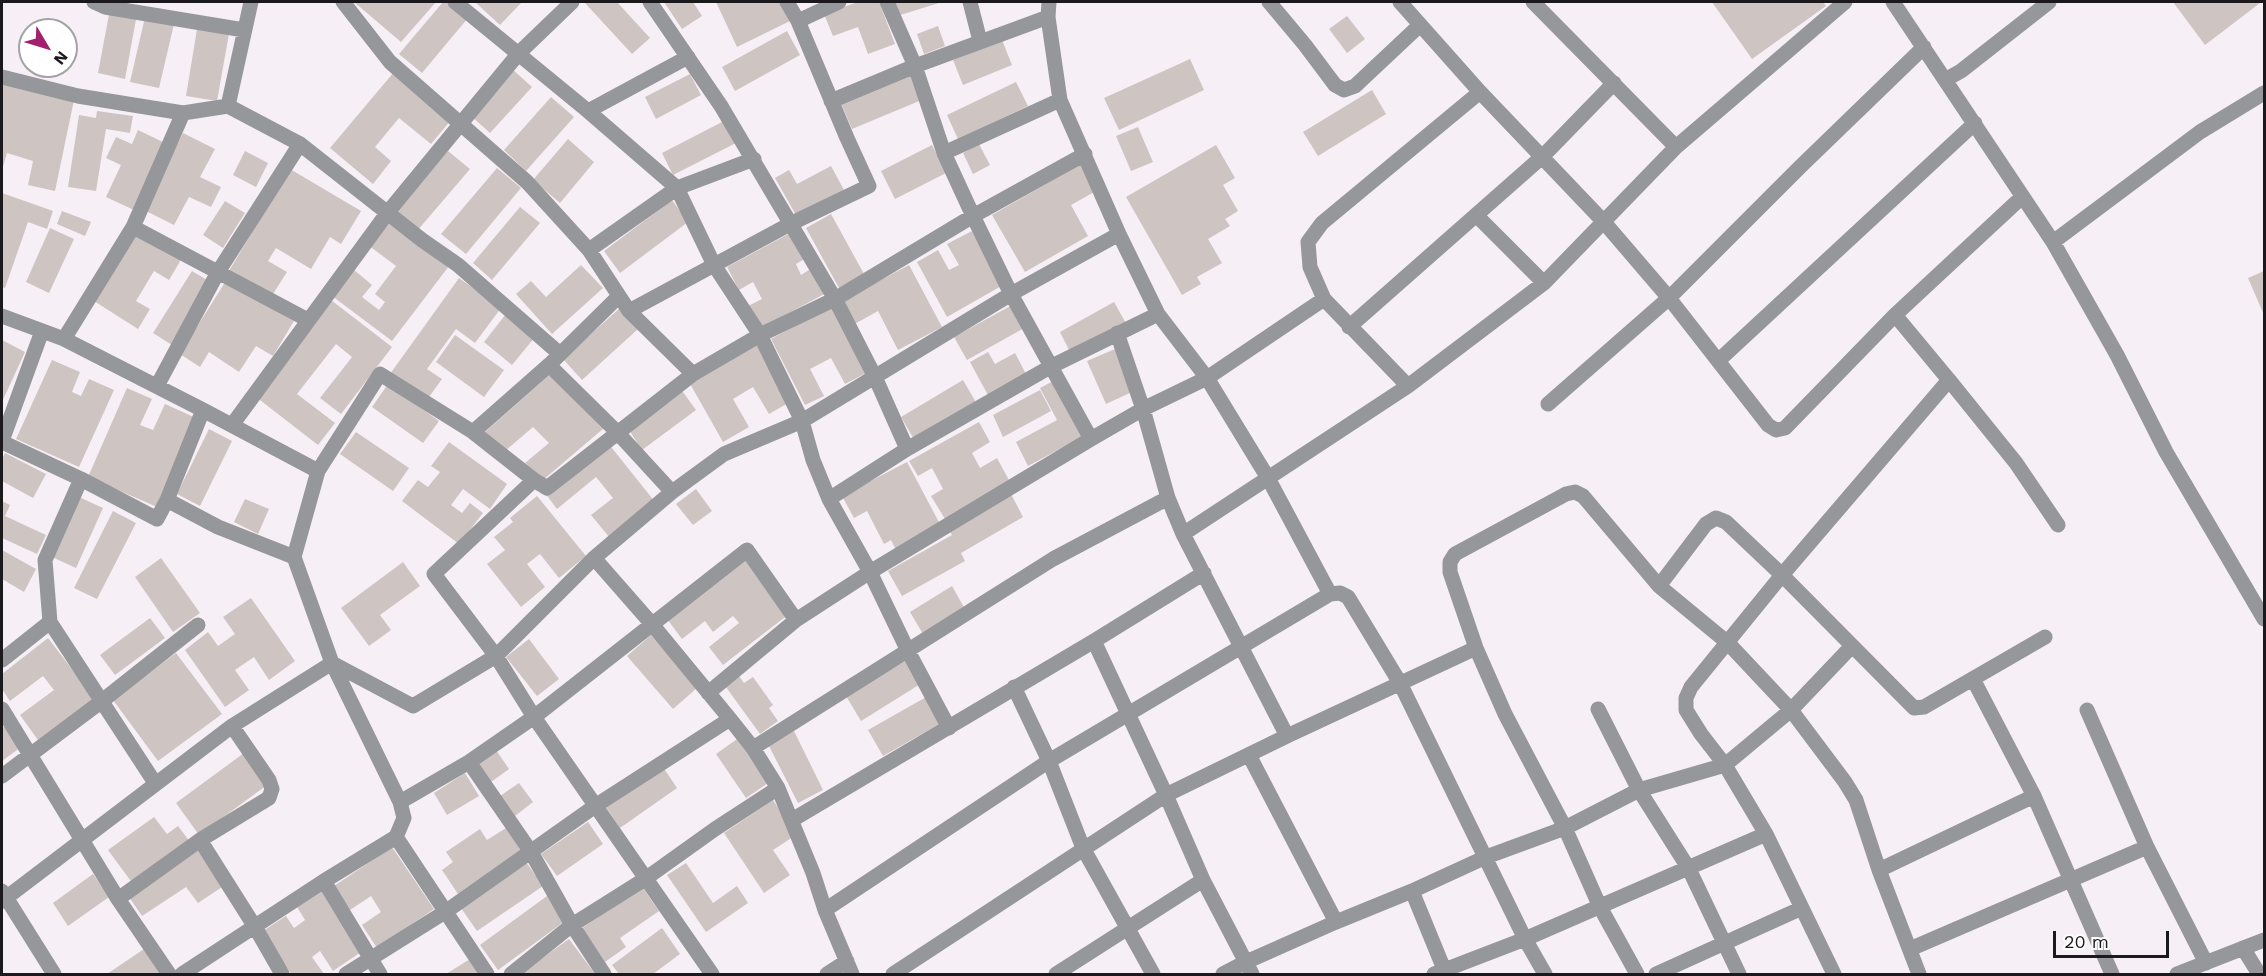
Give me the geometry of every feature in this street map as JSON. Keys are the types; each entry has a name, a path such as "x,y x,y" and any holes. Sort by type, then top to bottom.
{"street":[{"path":"94,2 105,7 244,30"},
{"path":"228,105 251,2"},
{"path":"343,2 390,62 527,182 589,250 629,311 693,374"},
{"path":"455,2 519,53 677,188 714,265 760,335 802,421 813,460 829,499 870,572 949,728"},
{"path":"232,425 388,212 519,53 572,2"},
{"path":"650,2 753,159 835,299 875,377 907,449"},
{"path":"629,311 790,224 869,186 798,21 787,2"},
{"path":"798,21 839,2"},
{"path":"887,2 915,66 944,153 973,216 1011,294 1091,439"},
{"path":"970,2 980,41"},
{"path":"1269,2 1335,85 1344,90 1355,86 1420,25"},
{"path":"1400,2 1480,92 1603,221 1669,298 1768,425 1776,430 1785,428 1895,315 2022,197"},
{"path":"1533,2 1676,147"},
{"path":"1183,534 1408,386 1544,283 1676,147 1845,2"},
{"path":"1893,2 2053,242 2117,355 2166,452 2265,619"},
{"path":"1945,80 1961,71 2049,2"},
{"path":"831,101 980,41 1049,9 1060,100 1119,234 1158,314 1207,378 1268,478 1330,594"},
{"path":"1548,404 1669,298 1924,47"},
{"path":"588,111 688,57"},
{"path":"2,77 78,96 183,112 228,105 300,144 422,240 458,265 555,360 616,432 672,492"},
{"path":"1349,327 1543,156 1614,83"},
{"path":"1408,386 1324,299 1310,267 1308,242 1323,223 1480,92"},
{"path":"2053,242 2200,132 2265,93"},
{"path":"944,153 1060,100"},
{"path":"64,339 133,227 183,112"},
{"path":"1718,361 1975,123"},
{"path":"157,386 218,272 300,144"},
{"path":"182,975 324,880 396,837 404,818 400,802 332,663 294,557 318,471 380,374 473,432 547,488 693,374 760,335 835,299 973,216 1085,154"},
{"path":"589,250 677,188 753,159"},
{"path":"1477,216 1544,283"},
{"path":"133,227 308,320"},
{"path":"332,663 413,706 496,656 594,558 672,492 724,454 802,421 1011,294 1119,234"},
{"path":"473,432 555,360 618,297"},
{"path":"708,693 796,620 870,572 1143,409 1207,378 1324,299"},
{"path":"829,499 907,449 1050,367 1158,314"},
{"path":"1895,315 2016,463 2058,525"},
{"path":"2,316 64,339 318,471"},
{"path":"42,331 2,441 81,478 157,519 167,500 203,410"},
{"path":"1117,333 1143,409 1168,498 1183,534 1287,736"},
{"path":"1834,975 1766,834 1725,765 1686,710 1686,698 1691,687 1782,575 1949,380"},
{"path":"81,478 45,560 50,622 155,783"},
{"path":"534,480 434,574 496,656 534,717 712,975"},
{"path":"1637,975 1600,907 1564,828 1505,714 1476,648 1450,572 1450,562 1455,554 1566,494 1575,492 1584,496 1659,586 1728,643 1791,710 1856,800 1879,870 1919,975"},
{"path":"753,748 1053,560 1168,498"},
{"path":"167,500 218,527 294,557"},
{"path":"1659,586 1706,524 1716,518 1725,522 1782,575 1914,708 1924,707 2045,637"},
{"path":"400,802 470,762 534,717 747,550 796,620"},
{"path":"594,558 730,719 753,748 778,788 849,968 826,975"},
{"path":"792,820 949,728 1204,573"},
{"path":"825,910 1049,761 1241,645 1330,594 1340,593 1348,597 1400,683 1525,939 1545,975"},
{"path":"2,660 50,622"},
{"path":"2,776 198,625"},
{"path":"1094,641 1129,713 1203,880 1249,968"},
{"path":"1223,975 1249,968 1335,922 1412,891 1486,857 1564,828 1640,790 1725,765 1791,710 1852,646"},
{"path":"893,975 1166,795 1476,648"},
{"path":"54,975 3,897 83,841 155,783 232,726 332,663"},
{"path":"1973,679 2034,796 2112,975"},
{"path":"1014,687 1049,761 1083,848 1153,975"},
{"path":"2,709 118,899 169,975"},
{"path":"1598,709 1640,790 1689,869 1739,975"},
{"path":"2087,710 2147,847 2206,963"},
{"path":"346,975 445,912 595,806 730,719"},
{"path":"118,899 200,840 269,798 272,789 232,726"},
{"path":"1249,755 1335,922"},
{"path":"470,762 531,852 572,925 604,975"},
{"path":"511,975 572,925 645,879 715,828 778,788"},
{"path":"1879,870 2034,796"},
{"path":"1412,891 1441,973 1689,869 1766,834"},
{"path":"396,837 487,975"},
{"path":"200,840 255,927 282,975"},
{"path":"1910,950 2147,847"},
{"path":"324,880 380,975"},
{"path":"1056,975 1203,880"},
{"path":"1656,975 1802,908"},
{"path":"2177,975 2265,940"},
{"path":"2243,948 2259,975"}],"building":[{"path":"354,2 436,2 401,42"},
{"path":"443,2 449,2 468,18 422,73 399,54"},
{"path":"475,2 522,2 500,25"},
{"path":"586,2 617,2 650,38 632,54"},
{"path":"664,2 693,2 702,16 682,29"},
{"path":"716,2 780,2 790,21 737,47"},
{"path":"858,2 879,2 895,44 868,54 858,27 833,36 824,14"},
{"path":"893,2 942,2 897,16"},
{"path":"1712,2 1823,2 1826,6 1752,59"},
{"path":"2173,2 2259,2 2260,3 2205,45"},
{"path":"110,9 137,14 125,79 98,73"},
{"path":"1347,16 1365,39 1347,53 1329,29"},
{"path":"145,17 174,24 159,88 130,82"},
{"path":"198,23 230,28 217,101 186,96"},
{"path":"938,26 945,46 924,54 917,34"},
{"path":"787,31 800,55 735,91 722,67"},
{"path":"1002,40 1012,65 963,85 953,60"},
{"path":"1190,59 1204,90 1119,130 1104,98"},
{"path":"511,68 532,87 490,133 470,115"},
{"path":"913,71 924,99 852,129 840,101"},
{"path":"394,72 451,120 431,144 399,118 375,147 391,161 373,184 330,148"},
{"path":"690,74 701,95 656,119 645,97"},
{"path":"2,82 74,100 55,191 28,185 33,161 7,153 2,170"},
{"path":"1016,82 1028,106 958,139 947,115"},
{"path":"1372,90 1386,114 1318,156 1303,132"},
{"path":"551,97 574,117 526,171 504,150"},
{"path":"97,111 133,116 130,133 106,129 96,191 68,187 79,115 96,118"},
{"path":"724,121 736,143 673,175 662,153"},
{"path":"1138,127 1153,162 1131,171 1116,136"},
{"path":"138,130 165,143 134,210 106,197 121,165 106,158 116,137 132,144"},
{"path":"183,133 215,149 200,177 221,187 211,207 189,197 174,225 144,210"},
{"path":"568,139 594,162 560,203 533,180"},
{"path":"979,144 990,165 973,174 963,153"},
{"path":"932,145 946,173 895,199 881,171"},
{"path":"1216,145 1235,178 1223,185 1238,211 1225,219 1230,226 1208,239 1222,263 1197,277 1201,284 1182,295 1126,197"},
{"path":"245,151 268,163 256,187 233,175"},
{"path":"448,151 470,169 417,231 395,213"},
{"path":"1081,164 1096,191 1071,205 1088,236 1025,272 992,215"},
{"path":"831,166 844,190 797,217 775,178 789,170 797,184"},
{"path":"497,168 521,188 466,254 441,234"},
{"path":"290,169 361,211 341,244 330,237 311,269 276,248 268,261 287,272 271,297 229,271"},
{"path":"2,193 53,211 47,229 28,222 5,288 2,287"},
{"path":"672,200 688,222 620,273 604,251"},
{"path":"225,201 245,213 223,248 203,235"},
{"path":"520,207 540,223 492,280 473,263"},
{"path":"62,211 91,222 85,236 57,224"},
{"path":"831,214 864,274 839,288 806,228"},
{"path":"387,219 449,266 392,341 332,296 353,269 372,285 362,297 379,310 385,302 375,294 396,266 368,245"},
{"path":"50,228 74,239 49,293 26,282"},
{"path":"138,231 182,258 169,280 154,271 136,301 150,309 138,329 94,301"},
{"path":"972,231 1003,285 947,317 917,262 938,250 949,270 959,265 947,244"},
{"path":"792,232 806,258 796,264 801,275 812,268 826,293 761,328 748,306 762,299 753,282 739,290 727,267"},
{"path":"581,265 603,288 552,334 516,294 531,281 546,297"},
{"path":"909,265 942,327 898,350 878,311 851,326 838,303"},
{"path":"192,271 212,283 172,345 153,333"},
{"path":"2264,271 2264,315 2248,278"},
{"path":"459,278 501,308 475,343 456,329 427,369 442,379 426,401 390,374"},
{"path":"227,279 294,321 273,356 256,346 239,372 209,352 200,367 180,354"},
{"path":"331,300 392,347 341,414 320,398 352,357 336,344 297,394 335,423 318,445 256,397"},
{"path":"1114,302 1127,325 1072,356 1060,332"},
{"path":"1014,304 1026,327 967,360 954,337"},
{"path":"833,305 868,372 845,384 831,358 810,369 824,396 805,405 771,339"},
{"path":"620,308 638,329 582,380 563,359"},
{"path":"506,314 535,337 512,365 484,342"},
{"path":"455,335 504,370 484,397 436,362"},
{"path":"2,340 25,352 2,402"},
{"path":"756,343 790,402 769,414 753,387 733,399 749,427 723,442 689,382"},
{"path":"1115,349 1132,392 1106,404 1087,361"},
{"path":"988,352 995,364 1015,353 1027,376 989,397 970,362"},
{"path":"52,360 80,372 72,392 81,396 89,379 114,390 79,467 16,439"},
{"path":"549,375 604,428 543,480 525,463 549,443 533,427 505,451 484,433"},
{"path":"1057,379 1086,435 1028,466 1016,442 1057,420 1040,388"},
{"path":"963,380 977,404 915,441 901,417"},
{"path":"388,384 439,421 423,443 372,407"},
{"path":"127,388 152,399 140,425 153,430 165,404 196,418 157,507 88,477"},
{"path":"680,388 696,410 642,450 627,427"},
{"path":"1040,390 1051,411 1003,437 993,415"},
{"path":"979,422 990,442 972,453 980,468 997,458 1010,482 945,519 931,496 943,489 932,468 918,476 909,461"},
{"path":"209,429 232,441 200,506 177,494"},
{"path":"356,432 409,468 393,491 340,454"},
{"path":"449,442 507,484 490,509 463,489 451,505 462,513 470,503 483,513 459,544 402,501 418,480 428,487 440,472 431,466"},
{"path":"608,443 655,502 610,538 591,515 613,498 596,477 557,509 545,493"},
{"path":"5,453 46,474 33,498 2,481 2,459"},
{"path":"907,462 941,526 896,550 891,540 884,544 867,511 854,518 842,496"},
{"path":"696,489 712,511 693,525 676,504"},
{"path":"1011,494 1023,517 961,553 965,561 902,596 888,571 952,535 949,530"},
{"path":"537,496 586,556 559,578 540,554 527,564 545,587 521,607 487,564 505,550 494,537 513,522 510,518"},
{"path":"79,497 103,508 76,568 52,557"},
{"path":"245,499 269,509 258,534 234,522"},
{"path":"2,501 10,505 5,516 46,535 37,554 2,538"},
{"path":"113,511 136,523 97,599 74,588"},
{"path":"2,550 36,569 24,592 2,579"},
{"path":"161,558 200,613 173,632 135,577"},
{"path":"746,558 789,614 723,665 709,647 739,623 733,616 713,632 705,621 682,639 667,619"},
{"path":"403,562 420,586 380,615 391,630 369,646 341,608"},
{"path":"952,586 965,609 923,634 910,612"},
{"path":"251,598 295,661 269,680 254,657 235,670 249,690 225,707 185,650 208,632 218,646 235,634 223,617"},
{"path":"150,618 165,638 115,675 100,655"},
{"path":"651,635 697,688 673,709 627,656"},
{"path":"48,638 94,698 38,740 20,715 54,690 43,676 10,701 2,689 2,674"},
{"path":"529,639 559,679 537,696 506,657"},
{"path":"176,653 222,714 158,761 113,700"},
{"path":"907,660 922,683 861,721 846,696"},
{"path":"737,673 744,683 753,677 773,705 769,708 778,721 760,734 723,683"},
{"path":"928,696 943,722 883,756 868,730"},
{"path":"6,725 21,747 2,761 2,728"},
{"path":"794,731 823,790 798,803 768,744"},
{"path":"740,737 771,781 746,798 716,754"},
{"path":"496,750 509,769 491,782 478,763"},
{"path":"244,753 267,785 199,835 176,803"},
{"path":"663,767 677,788 620,828 606,807"},
{"path":"465,773 479,796 447,815 434,793"},
{"path":"519,783 533,802 515,816 500,796"},
{"path":"773,800 796,835 773,850 790,875 764,893 724,833"},
{"path":"154,817 167,834 178,826 190,842 133,884 108,850"},
{"path":"588,822 603,844 557,876 541,854"},
{"path":"506,828 521,850 458,894 442,870 453,862 446,852 480,829 487,840"},
{"path":"392,847 434,909 377,948 362,925 381,912 371,896 350,910 334,886"},
{"path":"196,848 222,887 198,903 186,887 142,916 127,894"},
{"path":"526,862 543,886 477,931 461,908"},
{"path":"686,863 713,903 737,886 748,903 706,932 667,875"},
{"path":"93,874 109,897 68,926 53,903"},
{"path":"642,887 659,911 620,938 626,947 605,962 582,928"},
{"path":"324,888 364,950 333,971 320,951 312,957 324,974 291,974 263,931 286,916 294,928 305,920 297,907"},
{"path":"547,896 565,921 498,970 480,945"},
{"path":"662,928 680,954 653,974 619,974 612,965"},
{"path":"569,939 595,974 520,974"},
{"path":"147,947 165,974 107,974"},
{"path":"470,959 481,974 446,974"}]}
